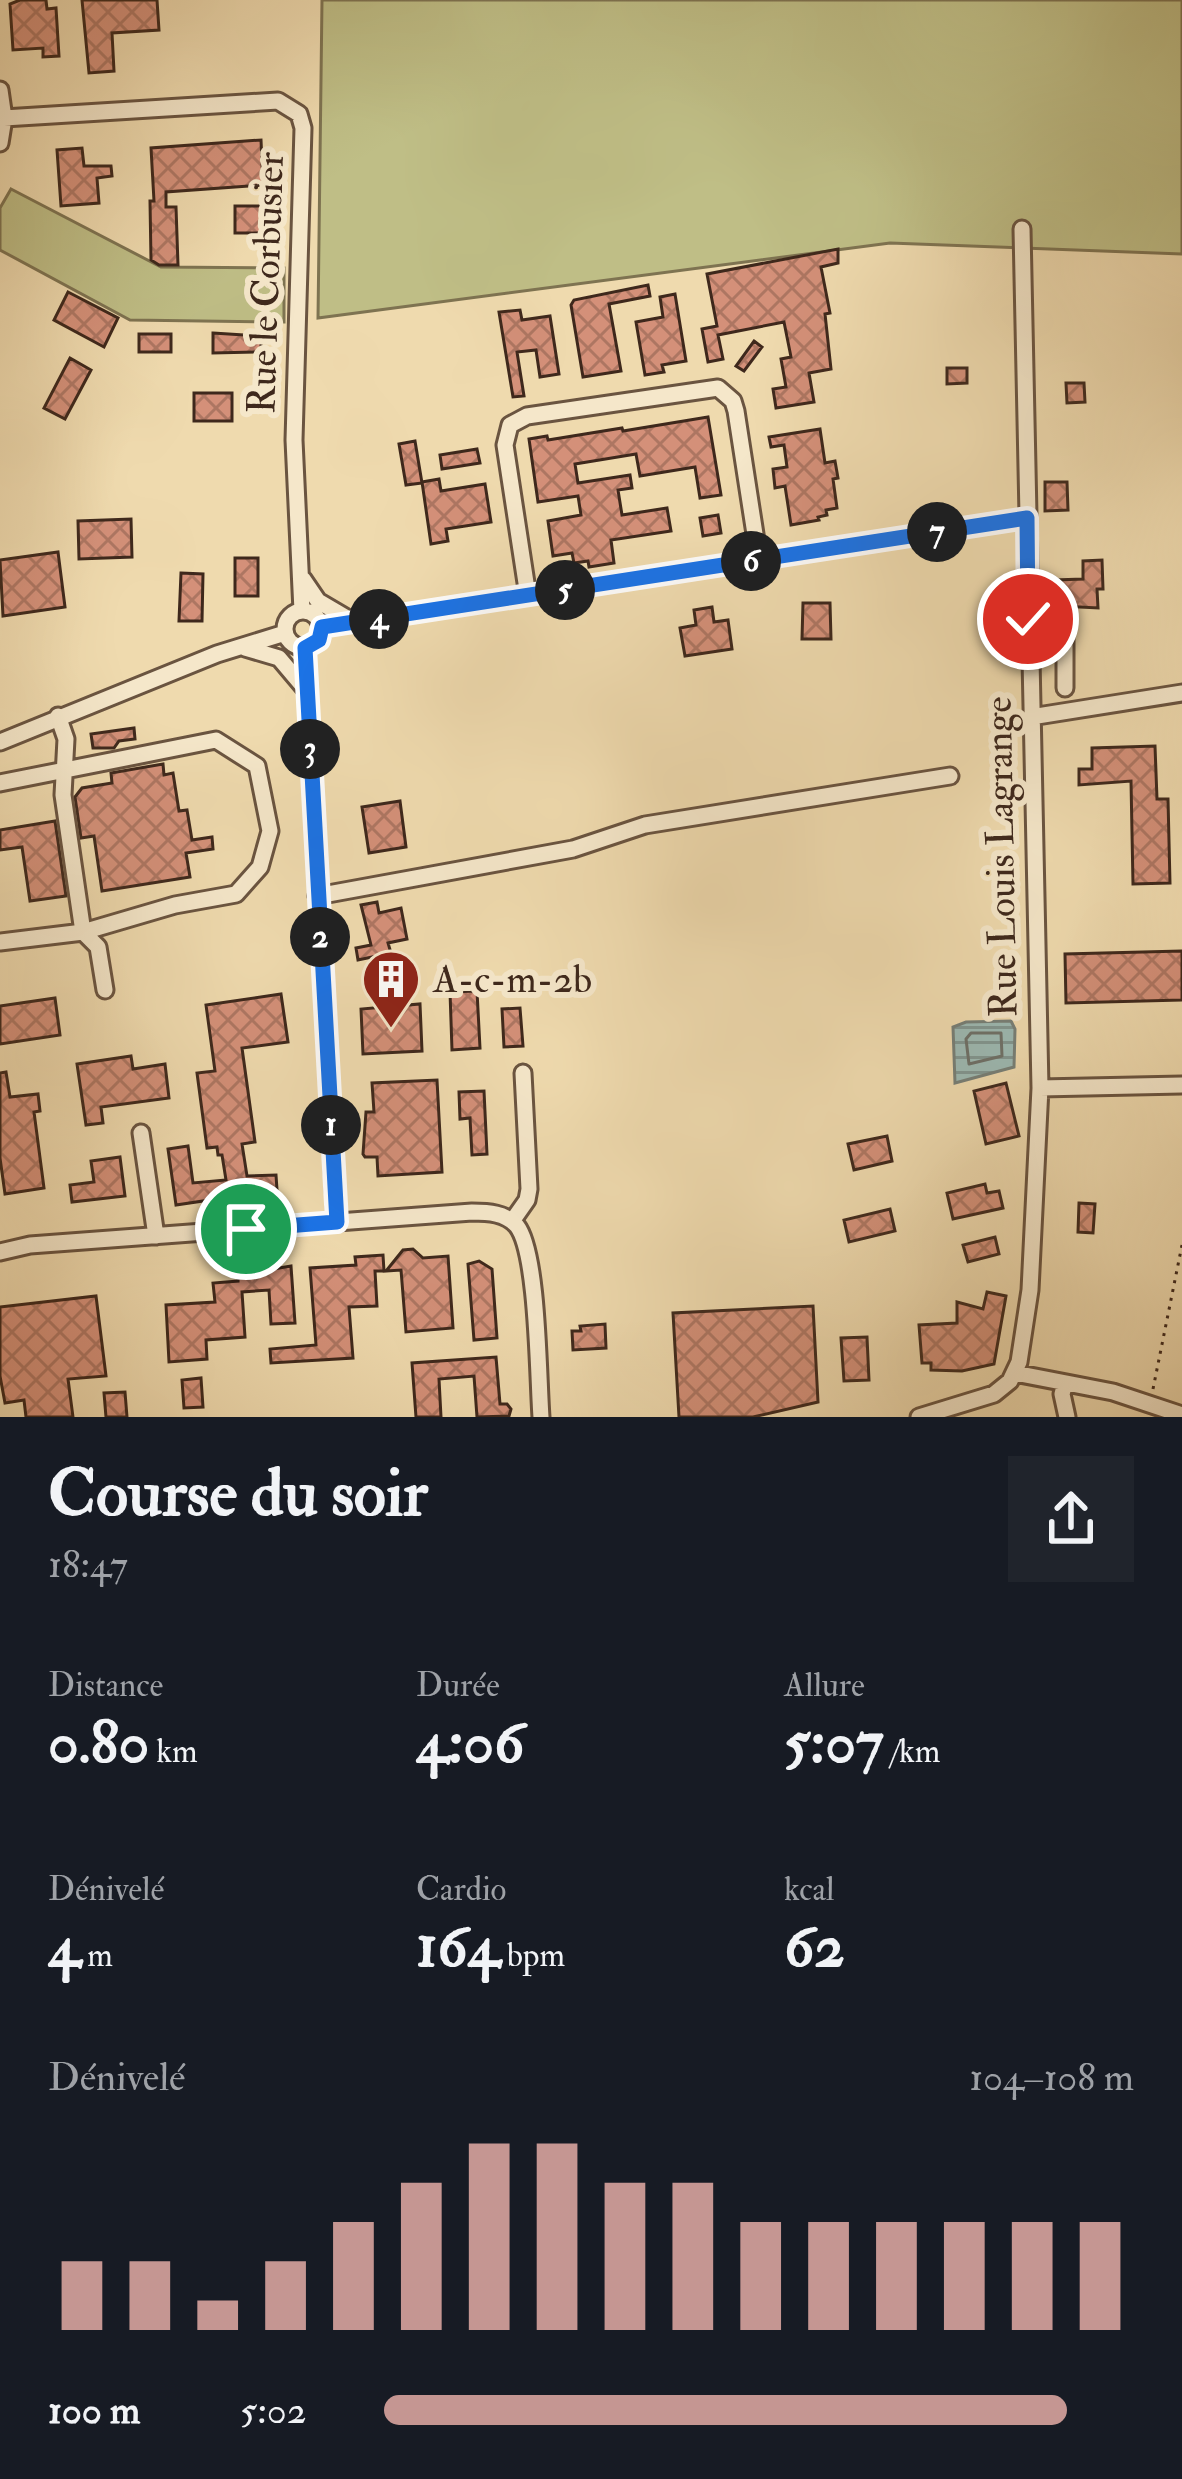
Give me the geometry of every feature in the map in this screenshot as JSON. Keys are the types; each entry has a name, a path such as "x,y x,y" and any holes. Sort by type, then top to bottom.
{"street":[{"path":"0,91 4,118 0,143"},
{"name":"Rue le Corbusier","path":"4,118 278,101 299,115 303,128 294,473 302,611"},
{"name":"Rue Louis Lagrange","path":"1015,1372 1030,1290 1040,1088 1022,229"},
{"path":"528,596 505,446 510,425 527,416 718,388 733,401 736,412 759,560"},
{"path":"322,627 1027,518"},
{"path":"300,571 318,601 355,622"},
{"path":"302,611 317,616 322,627 319,640 305,648 292,644 285,633 289,617 302,611"},
{"path":"1028,619 1065,618 1065,688"},
{"path":"0,742 237,647 285,633"},
{"path":"237,647 279,658 308,692"},
{"path":"305,648 337,1222"},
{"path":"1031,718 1182,693"},
{"path":"58,716 66,739 63,795 83,932 98,947 105,990"},
{"path":"0,783 216,740 257,766 270,831 260,867 236,894 175,905 83,932 0,942"},
{"path":"317,896 573,849 645,825 950,776"},
{"path":"513,1220 529,1189 523,1073"},
{"path":"1040,1088 1182,1084"},
{"path":"141,1132 156,1236"},
{"path":"0,1252 30,1245 472,1212 498,1214 513,1220 530,1264 541,1417"},
{"path":"0,1238 30,1245"},
{"path":"919,1417 994,1394 1015,1372 1150,1402 1182,1414"},
{"path":"1065,1383 1066,1417"}],"path":[{"path":"1150,1402 1182,1245"}],"shaded area":[{"path":"322,0 1182,0 1182,254 890,243 318,318"},
{"path":"11,189 161,267 284,268 284,322 130,320 0,250 0,208"}],"water":[{"path":"1011,1021 1014,1067 955,1083 953,1027 966,1022"}],"building":[{"path":"46,0 47,9 56,8 59,56 43,57 43,48 13,50 10,4"},
{"path":"82,0 157,0 159,30 112,33 114,71 89,73"},
{"path":"261,140 263,185 166,192 166,207 176,207 178,265 151,260 151,148"},
{"path":"82,148 84,166 111,166 112,176 97,178 99,203 61,206 57,150"},
{"path":"235,206 270,206 270,233 235,233"},
{"path":"838,249 838,263 821,267 830,313 825,314 831,369 809,373 814,402 776,408 773,389 786,387 781,359 791,357 784,322 718,335 723,359 708,362 702,329 717,326 707,274"},
{"path":"648,285 650,296 609,304 621,371 583,377 574,300"},
{"path":"68,292 118,318 104,347 54,320"},
{"path":"675,294 686,361 662,365 664,372 645,375 636,322 663,317 660,297"},
{"path":"520,310 522,320 550,316 559,374 540,377 536,350 517,352 524,396 513,397 499,312"},
{"path":"213,333 261,336 261,352 213,353"},
{"path":"139,334 171,334 171,352 139,352"},
{"path":"754,341 762,347 744,371 736,366"},
{"path":"70,358 91,370 65,419 44,408"},
{"path":"947,368 967,368 967,383 947,384"},
{"path":"1066,383 1084,383 1085,402 1067,403"},
{"path":"194,393 232,393 232,421 194,421"},
{"path":"708,417 721,495 700,498 695,467 640,476 636,454 575,464 578,483 630,475 632,488 618,490 622,515 667,508 671,531 611,540 614,563 589,567 588,561 574,563 572,553 553,556 548,521 581,515 578,496 538,502 529,439"},
{"path":"820,429 825,463 835,461 837,508 826,510 827,515 819,520 791,525 785,486 775,488 773,469 787,467 784,445 771,447 769,437"},
{"path":"415,441 422,483 406,485 399,444"},
{"path":"477,449 480,463 442,469 440,455"},
{"path":"439,479 441,491 485,484 491,522 446,529 448,541 431,544 422,482"},
{"path":"1045,482 1067,482 1068,510 1045,511"},
{"path":"718,515 721,533 703,536 700,518"},
{"path":"131,519 132,557 79,559 78,521"},
{"path":"58,552 65,607 3,616 0,560"},
{"path":"235,558 258,558 258,596 235,596"},
{"path":"1102,560 1098,608 1061,606 1055,580 1083,579 1083,561"},
{"path":"181,573 203,574 202,621 179,621"},
{"path":"803,603 830,603 831,639 802,639"},
{"path":"712,607 714,622 728,620 732,649 685,656 680,628 696,625 694,610"},
{"path":"134,728 135,739 119,741 114,748 93,748 91,734"},
{"path":"1155,746 1157,799 1168,799 1170,883 1133,884 1131,781 1079,785 1079,769 1092,769 1092,748"},
{"path":"163,764 164,775 173,773 179,811 187,810 192,840 212,837 213,849 186,853 190,877 102,891 94,836 81,838 75,797 82,788 112,783 111,773"},
{"path":"400,801 406,847 369,853 362,807"},
{"path":"55,821 66,896 30,901 22,847 0,850 0,830"},
{"path":"377,902 379,913 401,908 407,939 388,943 391,953 358,960 356,948 371,945 361,905"},
{"path":"1182,951 1182,1000 1066,1003 1065,954"},
{"path":"477,991 480,1048 452,1050 450,992"},
{"path":"281,994 288,1042 242,1048 255,1142 242,1144 247,1176 276,1175 277,1190 176,1205 168,1149 188,1146 193,1183 226,1180 222,1155 217,1147 207,1148 197,1073 215,1071 206,1005"},
{"path":"55,998 60,1035 0,1044 0,1006"},
{"name":"A-c-m-2b","path":"420,1004 422,1051 363,1054 361,1009"},
{"path":"520,1008 523,1046 504,1047 502,1009"},
{"path":"131,1056 133,1069 165,1064 169,1098 101,1107 103,1123 86,1125 77,1064"},
{"path":"6,1072 10,1097 38,1094 40,1111 34,1112 44,1188 5,1194 0,1073"},
{"path":"437,1080 442,1172 378,1176 377,1157 363,1154 366,1112 374,1112 372,1083"},
{"path":"1006,1083 1019,1136 986,1144 974,1091"},
{"path":"484,1091 487,1154 472,1155 470,1118 460,1119 459,1092"},
{"path":"887,1136 892,1161 854,1170 848,1144"},
{"path":"120,1157 125,1196 72,1202 70,1185 94,1182 91,1161"},
{"path":"985,1184 987,1193 999,1191 1003,1208 953,1219 947,1193"},
{"path":"1079,1203 1095,1204 1093,1233 1078,1232"},
{"path":"890,1209 895,1231 849,1242 844,1220"},
{"path":"995,1237 999,1254 968,1262 963,1245"},
{"path":"413,1249 423,1258 448,1256 453,1328 406,1332 401,1270 386,1271 403,1250"},
{"path":"383,1255 384,1271 375,1271 377,1306 349,1307 353,1358 271,1363 270,1349 316,1345 310,1268 356,1265 355,1257"},
{"path":"479,1261 492,1269 497,1338 474,1340 468,1264"},
{"path":"291,1266 295,1323 271,1324 269,1290 242,1292 245,1337 206,1340 207,1359 169,1362 166,1305 215,1302 213,1283"},
{"path":"987,1292 1006,1296 994,1364 962,1371 931,1370 931,1363 922,1363 919,1325 957,1323 957,1302 983,1309"},
{"path":"96,1296 106,1376 68,1379 73,1417 26,1417 24,1400 5,1403 0,1307"},
{"path":"813,1306 818,1402 753,1417 679,1417 673,1313"},
{"path":"605,1324 606,1348 573,1350 572,1331"},
{"path":"867,1337 869,1380 844,1381 841,1338"},
{"path":"496,1357 500,1404 511,1409 509,1416 477,1417 474,1376 439,1379 441,1417 416,1417 412,1363"},
{"path":"201,1378 203,1407 184,1408 182,1380"},
{"path":"125,1392 127,1417 106,1417 104,1393"}],"place":[{"name":"A-c-m-2b","path":"391,1030"}],"route":[{"path":"246,1229 337,1222 305,648 319,640 322,627 1027,518 1028,619"}]}
